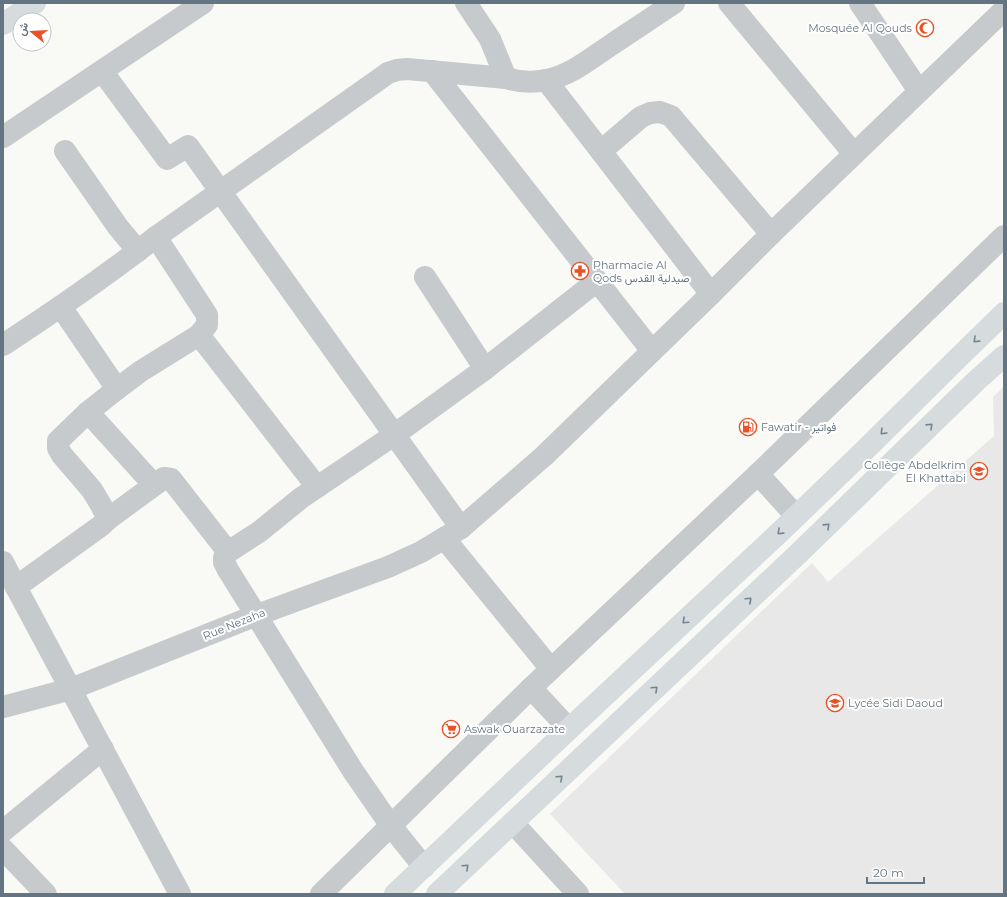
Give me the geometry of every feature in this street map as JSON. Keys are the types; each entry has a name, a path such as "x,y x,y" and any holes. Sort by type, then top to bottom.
{"main road":[{"path":"3,24 35,3"},
{"path":"395,894 796,516 1004,314"},
{"path":"437,894 799,553 971,386 1004,356"},
{"path":"493,801 513,822"}],"street":[{"path":"3,137 203,3"},
{"path":"466,3 490,39 506,78"},
{"path":"3,345 62,307 220,191 388,73 407,69 506,78 517,81 533,82 546,80 560,76 579,66 674,3"},
{"path":"729,3 854,154"},
{"path":"862,4 920,91"},
{"name":"Rue Nezaha","path":"3,707 71,689 256,614 388,567 421,552 452,533 544,456 771,234 1004,10"},
{"path":"102,71 167,160 188,146 394,435 452,533 551,669"},
{"path":"432,71 652,352"},
{"path":"546,80 711,294"},
{"path":"601,151 641,117 650,113 660,112 671,116 771,234"},
{"path":"65,151 118,227 138,251"},
{"path":"324,893 531,688 758,474 1004,236"},
{"path":"108,519 92,490 62,456 58,448 58,441 88,412 117,389 141,371 199,335 207,326 207,316 156,237"},
{"path":"425,277 485,369"},
{"path":"424,867 391,826 353,771 224,562 224,557 228,552 259,532 317,487 394,435 485,369 597,281"},
{"path":"62,307 117,389"},
{"path":"199,335 317,487"},
{"path":"88,412 154,485"},
{"path":"758,474 796,516"},
{"path":"16,587 164,478 171,479 228,552"},
{"path":"3,562 180,894"},
{"path":"531,688 569,729"},
{"path":"3,831 103,749"},
{"path":"513,822 578,894"},
{"path":"3,849 46,894"}],"shaded area":[{"name":"Lycée Sidi Daoud","path":"1004,386 1004,894 625,894 550,814 812,563 828,582 994,436 993,397"}],"place":[{"name":"Mosquée Al Qouds","path":"925,28"},
{"name":"Pharmacie Al Qods صيدلية القدس","path":"580,271"},
{"name":"Fawatir - فواتير","path":"748,427"},
{"name":"Collège Abdelkrim El Khattabi","path":"979,471"},
{"name":"Lycée Sidi Daoud","path":"835,703"},
{"name":"Aswak Ouarzazate","path":"451,729"}]}
